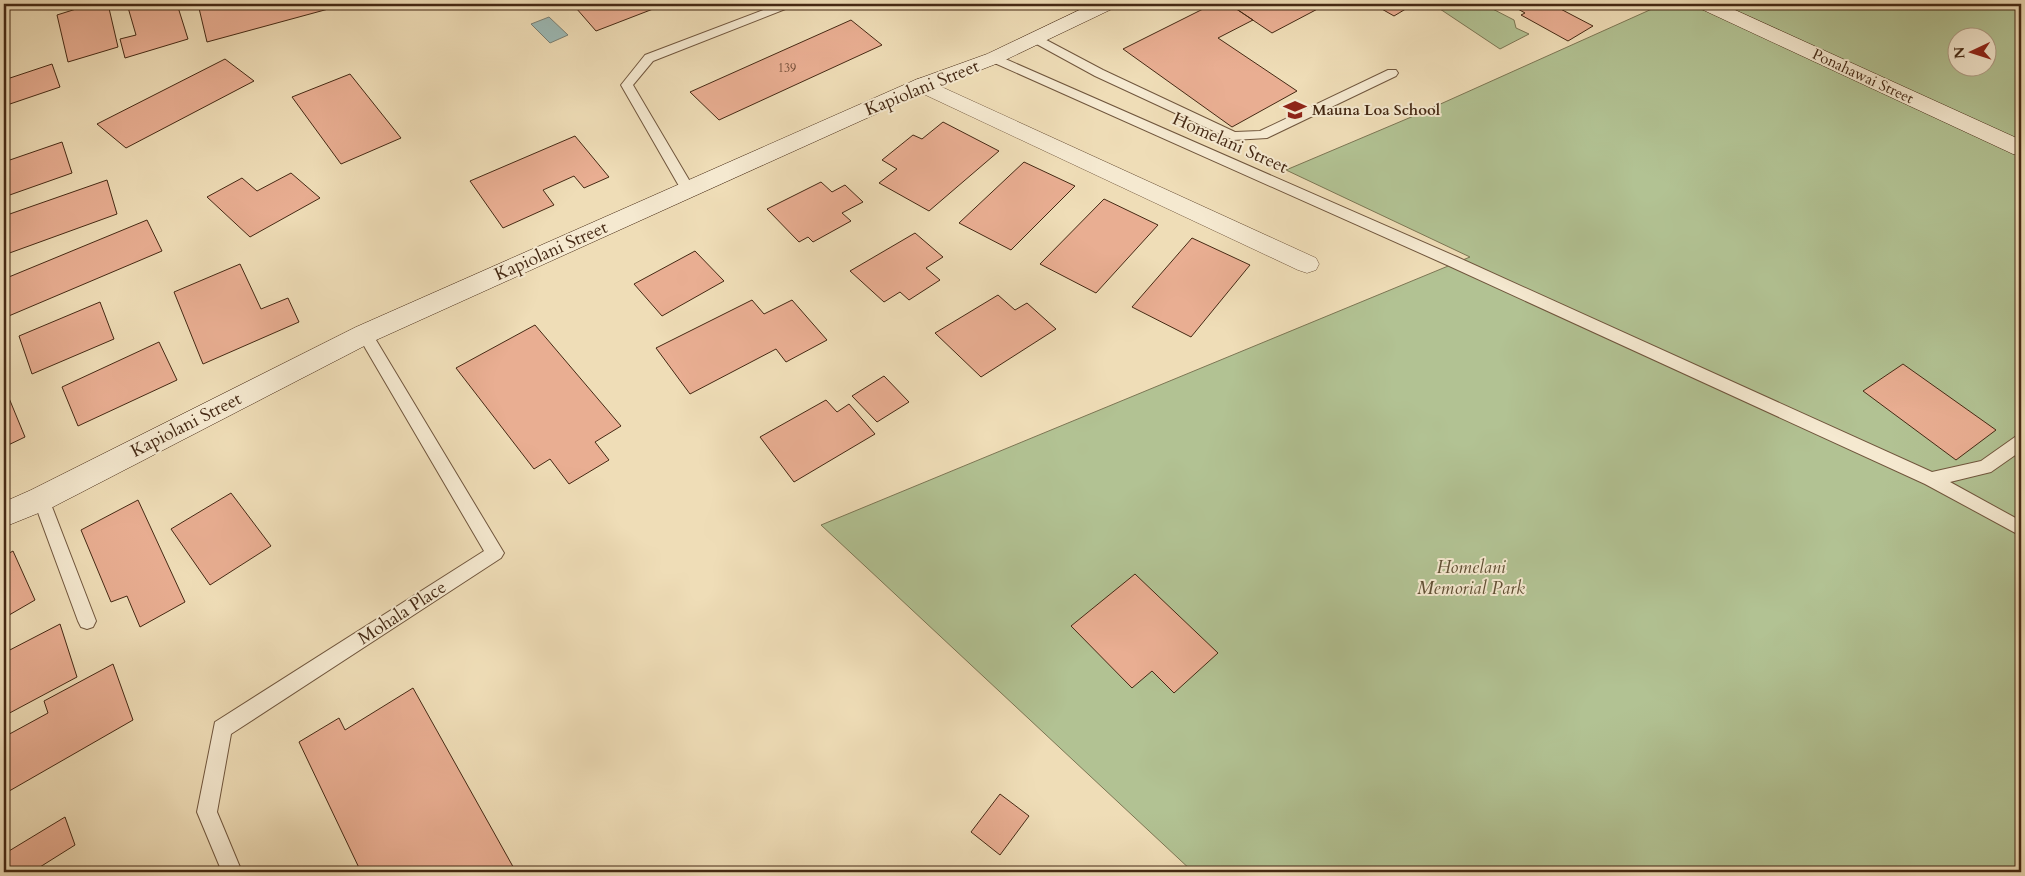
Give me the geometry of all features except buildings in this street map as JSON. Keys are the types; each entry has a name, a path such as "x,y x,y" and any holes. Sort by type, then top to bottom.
{"street":[{"name":"Kapiolani Street","path":"4,515 41,499 366,334 922,85 994,58 1107,4"},
{"name":"Ponahawai Street","path":"1706,4 2021,149"},
{"path":"922,85 1307,264"}],"lane":[{"path":"688,190 627,86 649,58 789,4"},
{"path":"1035,38 1099,73 1233,136 1262,135 1392,73"},
{"name":"Homelani Street","path":"994,58 1452,261 1931,478 2021,529"},
{"name":"Mohala Place","path":"232,872 207,812 222,729 495,553 366,334"},
{"path":"1931,478 1985,467 2021,442"},
{"path":"41,499 87,621"}],"green space":[{"path":"1483,4 1514,20 1516,28 1529,34 1500,49 1434,5"},
{"name":"Homelani Memorial Park","path":"1663,4 2021,4 2021,872 1193,872 821,525 1470,257 1286,170 1416,115"}],"water":[{"path":"549,17 568,35 550,43 531,24"}],"place":[{"name":"Mauna Loa School","path":"1295,110"}]}
